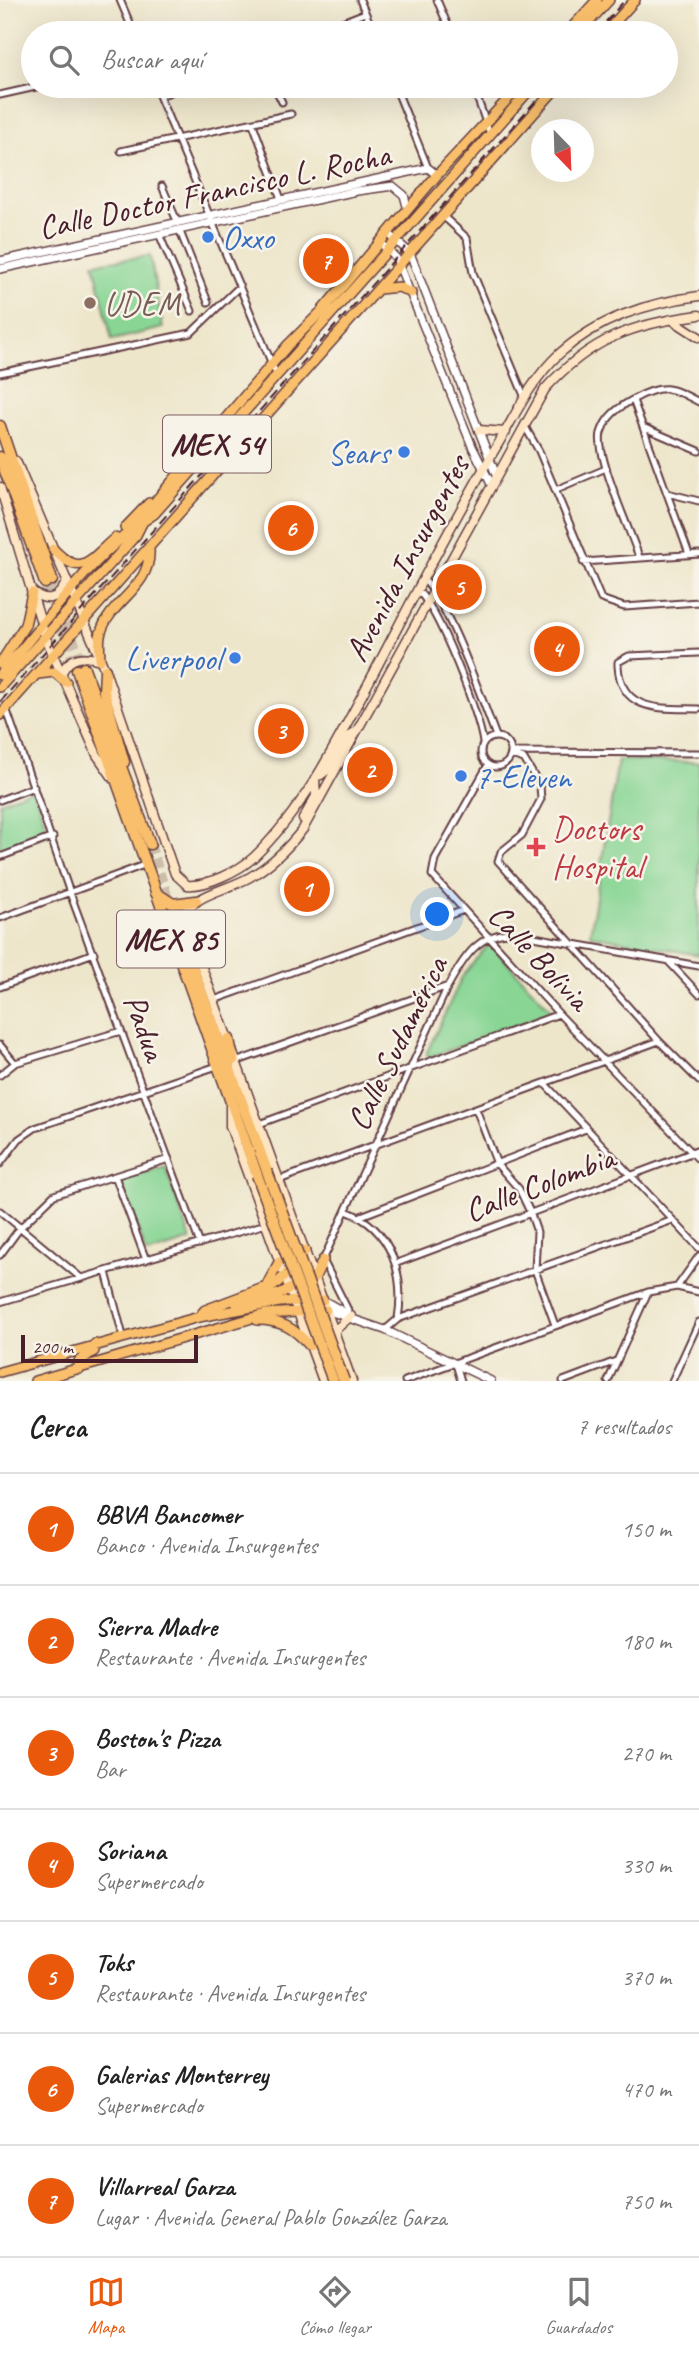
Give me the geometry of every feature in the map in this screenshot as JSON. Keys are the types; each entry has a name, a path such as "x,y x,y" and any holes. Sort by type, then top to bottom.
{"highway":[{"path":"0,426 48,582 0,457"},
{"name":"MEX 85","path":"150,844 80,669 113,778 229,1100 262,1173 344,1381"},
{"path":"105,670 104,692 121,745 129,787"},
{"path":"153,890 173,904 197,901"},
{"name":"MEX 85","path":"178,928 244,1107 262,1173 333,1381"},
{"path":"229,1039 244,1091 244,1107"}],"main road":[{"path":"578,21 597,0"},
{"path":"590,21 609,0"},
{"path":"616,21 635,0"},
{"name":"MEX 54","path":"0,675 6,660 41,625 68,587 154,514 277,376 385,247 388,234 408,209 508,98"},
{"name":"MEX 54","path":"0,687 136,535 149,509 271,363 385,247 399,240 522,98"},
{"name":"MEX 54","path":"3,712 548,98"},
{"path":"399,265 399,240 403,226 442,177 444,167"},
{"path":"380,289 398,287 411,293"},
{"name":"Avenida Insurgentes","path":"105,670 175,874 183,883 191,886 242,866 259,852 315,779 490,458 525,398 551,363 589,331 643,307 699,296"},
{"name":"Avenida Insurgentes","path":"197,901 268,865 303,829 433,588 545,389 579,356 622,332 671,319 699,315"},
{"path":"671,319 699,337"},
{"path":"479,430 506,432"},
{"path":"6,445 105,670"},
{"path":"53,549 70,565 87,562 169,486"},
{"name":"MEX 85","path":"0,487 45,636 97,755 113,778"},
{"path":"100,660 102,631 142,580 147,570 149,549"},
{"path":"6,660 26,625 32,592 41,598 50,599 68,587"},
{"path":"6,660 29,654"},
{"path":"62,672 76,658 89,656 100,660"},
{"path":"38,674 54,672 66,681"},
{"path":"303,829 303,820 317,791 315,779 331,768 346,737 357,731"},
{"path":"280,826 288,832 291,844"},
{"path":"222,890 219,883 242,866"},
{"path":"197,901 186,910 185,920 352,1381"},
{"path":"229,1100 230,1126 323,1381"},
{"path":"274,1248 288,1252 296,1247 300,1238"},
{"path":"249,1308 305,1253"},
{"path":"199,1317 205,1310 266,1287 284,1276 313,1273 323,1260"},
{"path":"184,1338 222,1315 261,1297 284,1276"},
{"path":"35,1381 295,1305"},
{"path":"0,1372 199,1317 222,1315 249,1308 324,1305"},
{"path":"334,1331 351,1316"},
{"path":"245,1320 284,1324 298,1332 310,1347"},
{"path":"310,1347 317,1337 322,1335 332,1336 338,1343"},
{"path":"79,1369 79,1361 94,1351 95,1344"}],"street":[{"path":"120,0 129,21"},
{"path":"360,0 369,21"},
{"path":"437,0 446,21"},
{"path":"345,21 365,13"},
{"path":"0,95 21,90"},
{"path":"161,98 277,376"},
{"path":"280,98 282,102"},
{"path":"400,98 428,169"},
{"path":"478,98 490,134"},
{"path":"121,151 292,114"},
{"path":"253,124 281,200"},
{"name":"Calle Doctor Francisco L. Rocha","path":"0,269 53,253 178,225 392,182 428,169 437,175"},
{"name":"Calle Doctor Francisco L. Rocha","path":"392,182 404,195 408,209"},
{"path":"162,186 208,302"},
{"name":"Calle Doctor Francisco L. Rocha","path":"211,218 281,200 301,199"},
{"path":"444,217 467,237 473,273 525,398"},
{"name":"Calle Doctor Francisco L. Rocha","path":"0,261 159,234 178,225"},
{"path":"159,234 192,312"},
{"path":"388,234 399,240 410,253 496,475"},
{"path":"385,247 399,265 491,484"},
{"path":"0,373 191,333 240,286"},
{"path":"639,557 600,447 601,433 614,411 664,387 699,402"},
{"path":"633,400 646,428 689,554"},
{"path":"524,425 555,490 599,596 613,605 699,602"},
{"path":"646,428 699,451"},
{"path":"555,490 607,468"},
{"path":"667,493 699,501"},
{"path":"583,562 699,554"},
{"path":"425,580 433,588 496,737 508,743 511,753 524,759 540,786 541,799 522,835 501,852 498,861 659,1041 699,1080"},
{"path":"418,591 427,599 479,724 483,743 481,756 488,765 502,766 511,753"},
{"path":"699,653 629,656 618,662 620,676 631,697 640,704 699,709"},
{"name":"Padua","path":"3,712 53,837 70,894 200,1244"},
{"path":"483,743 496,737"},
{"path":"511,753 699,753"},
{"name":"Calle Bolivia","path":"488,765 440,849 431,871 559,1014 695,1151 699,1160"},
{"path":"0,800 34,787"},
{"path":"0,858 53,837"},
{"path":"0,918 144,865"},
{"path":"214,1000 464,910"},
{"name":"Calle Sudamérica","path":"323,1260 448,986 466,955 489,937 511,933 699,966"},
{"path":"0,987 93,953"},
{"path":"669,962 699,994"},
{"path":"238,1061 448,986"},
{"path":"259,1124 559,1014"},
{"path":"0,1074 15,1063 121,1031"},
{"path":"279,1180 546,1085 659,1041"},
{"path":"0,1045 15,1063"},
{"path":"0,1164 23,1135 35,1128 217,1066"},
{"path":"546,1085 699,1248"},
{"path":"477,1109 497,1164 519,1189 537,1232 535,1270 555,1325"},
{"path":"361,1216 586,1129"},
{"name":"Calle Colombia","path":"397,1263 695,1151"},
{"path":"0,1255 20,1228 54,1195 169,1159"},
{"path":"115,1176 146,1260"},
{"path":"0,1211 81,1278"},
{"path":"346,1211 361,1216 387,1244 397,1263 401,1293 398,1320"},
{"path":"385,1329 398,1320 673,1220"},
{"path":"0,1301 266,1224"},
{"path":"305,1253 323,1260 351,1316"},
{"path":"677,1287 699,1256"},
{"path":"106,1272 123,1336"},
{"path":"405,1381 648,1292 677,1287 699,1292"},
{"path":"608,1381 648,1292"},
{"path":"324,1305 385,1329 491,1381"},
{"path":"672,1381 699,1322"},
{"path":"563,1381 616,1361"},
{"path":"454,1363 461,1381"}],"green space":[{"path":"150,256 163,328 112,340 94,263"},
{"path":"618,760 699,762 699,955 590,935"},
{"path":"33,789 49,834 0,852 0,802"},
{"path":"487,946 492,946 554,1013 427,1058 426,1054 463,975"},
{"path":"165,1166 191,1240 147,1254 120,1180"}],"tunnel":[{"path":"52,580 82,664"},
{"path":"45,583 77,670"},
{"path":"150,844 178,928"}],"railway":[{"path":"607,21 625,0"},
{"path":"0,702 538,98"}],"place":[{"name":"Oxxo","path":"208,237"},
{"name":"Villarreal Garza","path":"326,261"},
{"name":"UDEM","path":"90,303"},
{"name":"Sears","path":"404,452"},
{"name":"Galerias Monterrey","path":"291,528"},
{"name":"Toks","path":"459,587"},
{"name":"Soriana","path":"557,649"},
{"name":"Liverpool","path":"235,658"},
{"name":"Boston's Pizza","path":"281,731"},
{"name":"Sierra Madre","path":"370,770"},
{"name":"7-Eleven","path":"461,776"},
{"name":"Doctors Hospital","path":"536,847"},
{"name":"BBVA Bancomer","path":"307,889"}]}
